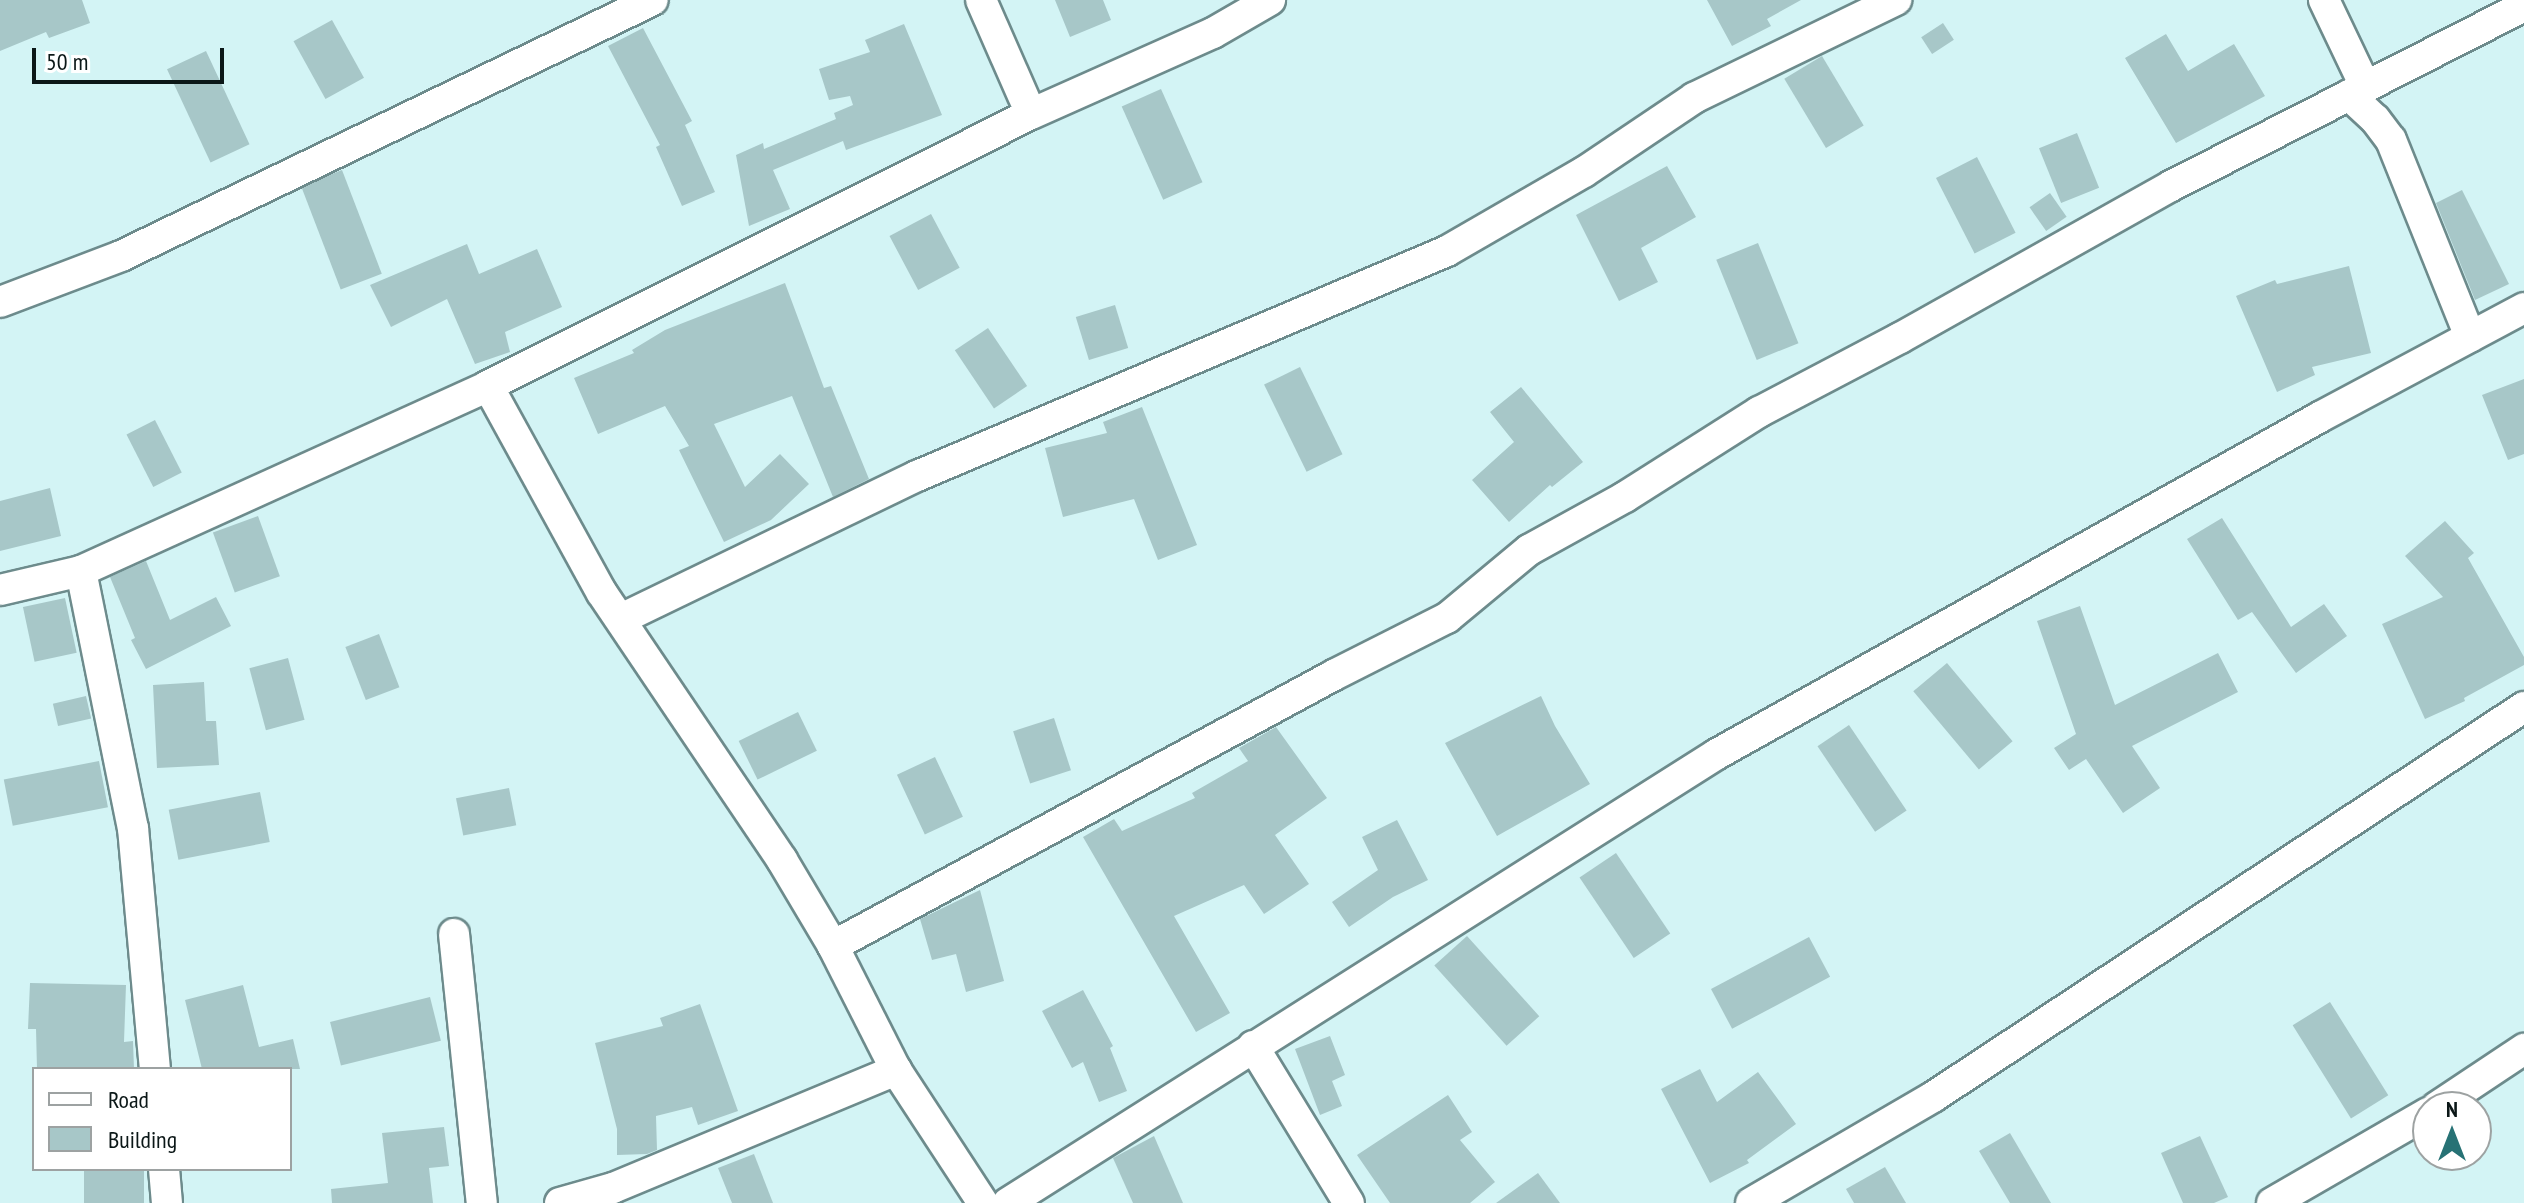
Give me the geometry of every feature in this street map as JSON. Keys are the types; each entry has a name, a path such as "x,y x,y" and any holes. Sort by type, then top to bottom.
{"street":[{"path":"0,302 121,256 653,0"},
{"path":"981,0 1031,114"},
{"path":"0,590 81,571 488,386 1031,114 1213,33 1270,0"},
{"path":"621,619 917,476 1447,251 1584,172 1694,98 1896,0"},
{"path":"2324,0 2357,91 2391,140 2470,337"},
{"path":"833,946 1334,675 1447,618 1529,550 1625,497 1759,412 1900,338 2158,194 2524,6"},
{"path":"1008,1203 1717,754 2524,308"},
{"path":"488,386 602,593 782,860 833,946 896,1070 983,1203"},
{"path":"81,571 133,828 155,1067"},
{"path":"1751,1203 1933,1097 2524,707"},
{"path":"454,934 482,1203"},
{"path":"1253,1046 1349,1203"},
{"path":"2461,1091 2524,1049"},
{"path":"560,1203 613,1188 896,1070"},
{"path":"2272,1203 2412,1122"},
{"path":"164,1171 167,1203"}],"building":[{"path":"0,0 82,0 90,23 49,38 46,32 0,51"},
{"path":"1055,0 1103,0 1111,20 1070,37"},
{"path":"1707,0 1801,0 1767,19 1771,26 1732,46"},
{"path":"332,20 364,78 326,99 294,41"},
{"path":"1943,23 1954,40 1932,54 1921,37"},
{"path":"904,24 942,115 846,150 843,141 773,170 790,209 749,226 736,155 763,143 764,149 836,119 834,113 853,105 850,96 829,100 819,69 870,52 865,40"},
{"path":"643,28 692,121 685,125 715,192 682,206 656,147 660,145 608,46"},
{"path":"2166,34 2188,71 2234,44 2265,96 2176,143 2125,58"},
{"path":"206,51 250,144 211,163 167,69"},
{"path":"1822,56 1864,125 1826,148 1784,79"},
{"path":"1161,89 1202,182 1163,200 1122,106"},
{"path":"2077,133 2099,188 2061,203 2039,148"},
{"path":"1977,157 2016,233 1975,254 1936,178"},
{"path":"1667,166 1696,217 1641,248 1658,282 1619,301 1576,215"},
{"path":"342,170 382,274 341,289 301,186"},
{"path":"2462,190 2509,284 2475,300 2436,203"},
{"path":"2050,193 2067,217 2046,231 2030,207"},
{"path":"931,214 960,268 918,290 890,236"},
{"path":"1758,243 1798,343 1757,360 1716,260"},
{"path":"467,244 479,274 537,249 562,307 505,332 510,352 475,364 447,299 391,327 370,285"},
{"path":"2349,266 2371,353 2312,367 2315,375 2277,392 2236,296 2275,280 2277,284"},
{"path":"785,283 824,388 831,386 869,479 833,497 792,396 714,424 745,487 780,454 809,484 771,520 724,542 679,450 689,446 665,406 598,434 574,378 634,353 632,350 665,330"},
{"path":"1115,305 1128,348 1089,360 1076,317"},
{"path":"988,328 1027,386 994,408 955,350"},
{"path":"1300,367 1343,454 1307,472 1264,385"},
{"path":"2524,379 2524,454 2508,460 2482,395"},
{"path":"1521,387 1583,462 1552,487 1550,485 1509,522 1472,480 1514,442 1490,412"},
{"path":"1142,407 1197,545 1158,560 1134,499 1063,517 1045,448 1107,433 1103,422"},
{"path":"155,420 182,473 153,487 126,435"},
{"path":"50,488 61,536 0,551 0,501"},
{"path":"258,516 280,576 235,593 213,532"},
{"path":"2222,518 2291,627 2324,604 2347,636 2296,673 2252,612 2238,620 2187,539"},
{"path":"2445,521 2474,553 2468,558 2524,657 2524,665 2464,698 2465,701 2425,719 2382,624 2443,597 2405,556"},
{"path":"146,561 170,620 216,597 231,626 146,669 131,640 135,638 110,577"},
{"path":"65,598 77,653 35,662 23,607"},
{"path":"2080,606 2115,705 2218,653 2238,692 2132,746 2160,788 2123,813 2086,759 2069,770 2054,748 2076,734 2037,621"},
{"path":"379,634 399,687 366,700 345,647"},
{"path":"288,658 305,720 266,730 249,668"},
{"path":"1947,663 2013,741 1979,769 1913,691"},
{"path":"204,682 206,721 216,721 219,765 157,768 153,685"},
{"path":"86,696 91,718 58,726 53,704"},
{"path":"1541,696 1590,784 1497,836 1445,743"},
{"path":"798,712 817,751 758,780 739,741"},
{"path":"1054,718 1071,770 1030,784 1013,731"},
{"path":"1849,725 1907,810 1875,832 1817,746"},
{"path":"1276,727 1327,798 1275,835 1309,884 1264,914 1244,885 1174,916 1230,1013 1196,1032 1083,837 1114,819 1122,831 1195,798 1192,793 1248,761 1239,748"},
{"path":"935,757 963,817 925,835 897,775"},
{"path":"99,761 108,807 13,826 4,780"},
{"path":"509,788 516,825 463,836 456,798"},
{"path":"260,792 270,842 178,860 169,810"},
{"path":"1397,820 1428,880 1393,897 1349,927 1332,902 1378,870 1362,837"},
{"path":"1616,853 1670,933 1634,958 1580,878"},
{"path":"980,890 1004,981 966,992 956,954 932,960 920,919"},
{"path":"1467,936 1539,1016 1507,1046 1434,965"},
{"path":"1809,937 1830,977 1732,1029 1711,989"},
{"path":"30,983 126,985 124,1042 133,1041 134,1067 37,1067 36,1029 28,1029"},
{"path":"243,985 259,1047 293,1039 300,1069 202,1067 185,1000"},
{"path":"1083,990 1113,1046 1110,1048 1127,1091 1099,1102 1083,1062 1072,1068 1042,1011"},
{"path":"430,997 441,1041 341,1066 330,1022"},
{"path":"2330,1002 2388,1095 2351,1119 2293,1025"},
{"path":"700,1004 738,1111 698,1125 692,1107 656,1116 657,1150 647,1154 617,1155 617,1129 595,1043 663,1026 660,1018"},
{"path":"1330,1036 1345,1075 1332,1081 1342,1106 1320,1115 1295,1049"},
{"path":"1700,1069 1717,1102 1758,1072 1796,1124 1747,1160 1749,1163 1710,1183 1661,1089"},
{"path":"1448,1095 1472,1132 1460,1140 1495,1182 1470,1203 1390,1203 1357,1155"},
{"path":"444,1127 449,1166 429,1168 433,1203 332,1203 331,1189 388,1183 382,1133"},
{"path":"2010,1133 2051,1203 2010,1203 1979,1151"},
{"path":"1154,1136 1183,1203 1133,1203 1113,1158"},
{"path":"2200,1136 2228,1197 2214,1203 2183,1203 2161,1153"},
{"path":"754,1154 773,1203 732,1203 718,1168"},
{"path":"1885,1167 1906,1203 1854,1203 1846,1189"},
{"path":"84,1171 144,1171 144,1203 84,1203"},
{"path":"1538,1173 1560,1203 1496,1203"}]}
